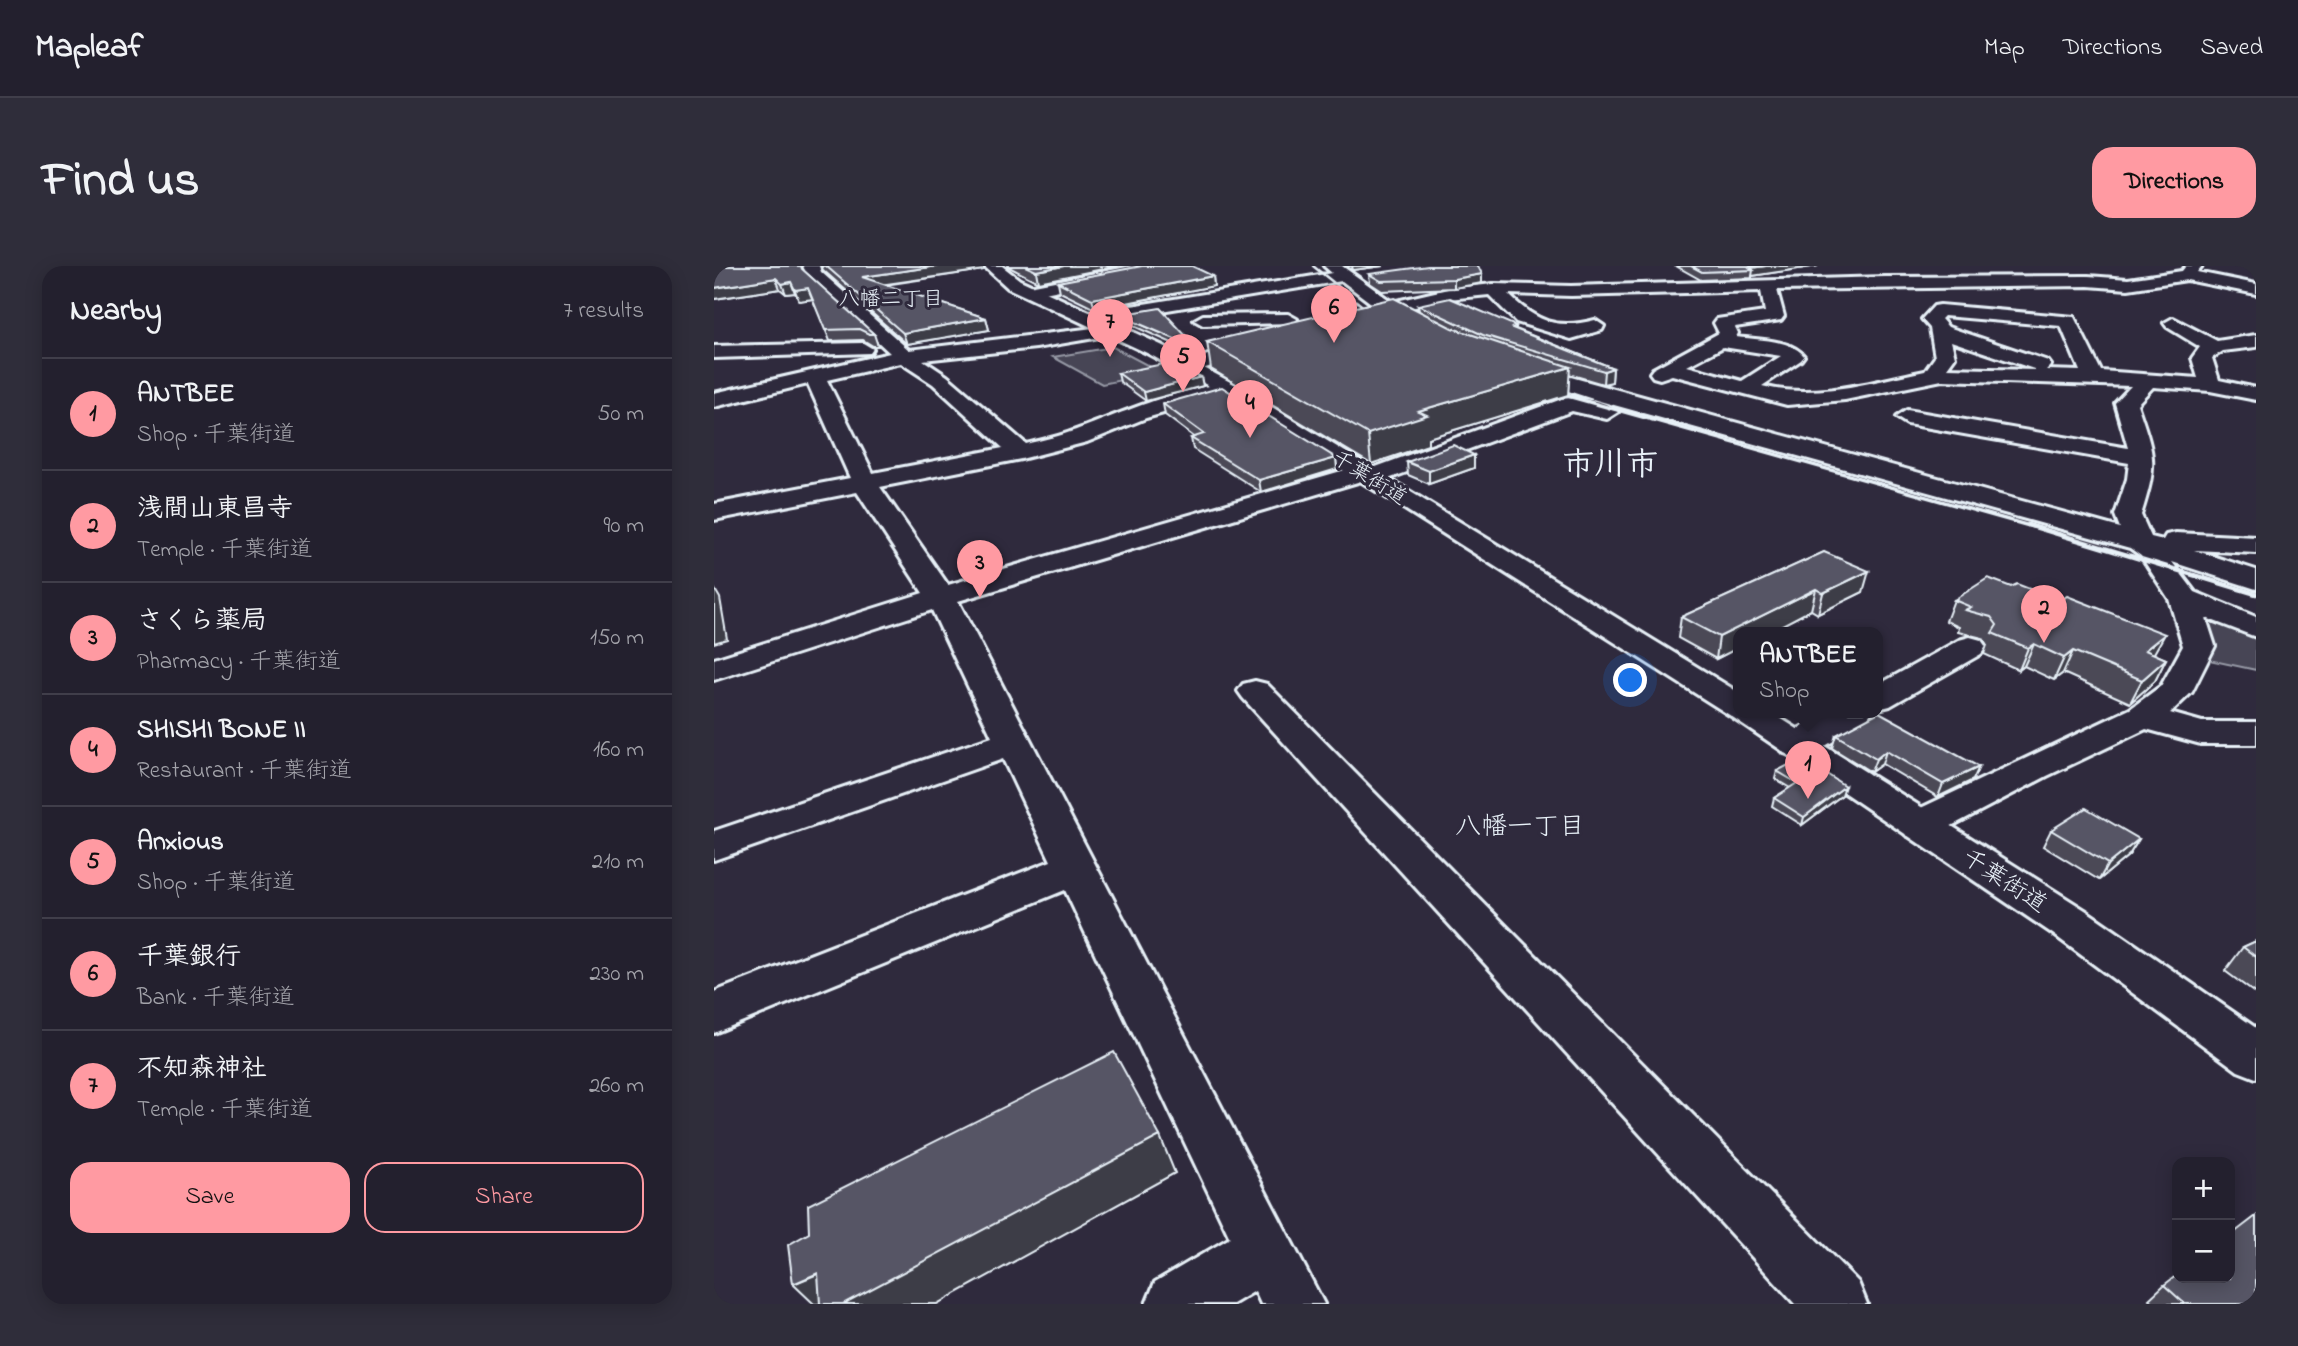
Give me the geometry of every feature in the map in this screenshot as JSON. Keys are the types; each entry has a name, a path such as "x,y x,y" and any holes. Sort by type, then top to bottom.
{"main road":[{"path":"811,266 814,274 900,352 940,380 1020,452"},
{"name":"千葉街道","path":"992,266 1014,284 1089,318 1227,388 1733,705"},
{"path":"1029,291 1156,266"},
{"path":"1857,266 1885,282"},
{"path":"2073,266 2088,281"},
{"path":"1377,301 1493,289 1571,291 1885,282 2088,281 2128,284 2190,270 2256,289"},
{"path":"1089,318 1254,286 1345,272 1379,275"},
{"path":"1345,272 1377,301 1419,329"},
{"path":"1917,282 1943,307 1940,320 1945,357 1933,374"},
{"path":"1189,367 1307,331 1288,319 1254,286"},
{"path":"1580,404 1670,368 1722,341 1729,333 1723,323 1775,316 1768,286"},
{"path":"1341,321 1401,289"},
{"path":"1493,289 1522,318 1571,333 1595,326"},
{"path":"714,352 900,352 1036,342 1219,317 1288,319"},
{"path":"1940,320 2071,376 2128,413"},
{"path":"1940,320 2068,321 2093,377"},
{"path":"2172,323 2214,346"},
{"path":"1722,341 1788,351 1794,356 1745,388"},
{"path":"2210,385 2202,358 2205,352 2214,346 2256,341"},
{"path":"714,400 815,377 900,352"},
{"path":"1557,353 1508,365 2256,580"},
{"path":"1670,368 1787,399 1845,394 1933,374 2093,377 2210,385 2256,394"},
{"path":"815,377 865,484 941,597 1293,1304"},
{"path":"1920,825 2034,767 2143,717 2175,692 2199,646 2184,598 2146,550 2128,515 2140,479 2142,458 2126,403 2148,381"},
{"path":"714,512 1020,452 1079,437 1138,413 1227,388"},
{"path":"714,670 941,597 1368,475 1570,404 1580,404 2146,550 2256,545"},
{"path":"1906,417 2142,458"},
{"path":"2184,598 2256,628"},
{"path":"1883,696 1970,647"},
{"path":"1255,691 1836,1304"},
{"path":"2143,717 2201,733 2256,733"},
{"name":"千葉街道","path":"1755,718 2069,922 2256,1056"},
{"path":"1797,745 1844,718"},
{"path":"714,846 1014,742"},
{"path":"714,1013 1076,868"},
{"path":"1177,1304 1266,1250"}],"shaded area":[{"path":"1113,347 1151,367 1151,374 1102,384 1053,357"},
{"path":"2202,613 2249,631 2256,639 2256,670 2209,660"}],"building":[{"path":"714,266 801,266 874,334 859,329 825,330 808,288 795,290 791,282 782,284 776,278 714,288"},
{"path":"826,266 938,266 862,277 986,318 903,333"},
{"path":"1025,266 1064,266 1036,271"},
{"path":"1142,266 1192,266 1213,276 1092,299 1058,282"},
{"path":"1428,266 1478,266 1482,274 1454,279 1381,281 1369,274"},
{"path":"1691,266 1766,266 1750,268 1753,270 1702,272"},
{"path":"1394,298 1452,328 1570,367 1418,411 1427,415 1368,434 1207,342"},
{"path":"1450,298 1516,326 1512,328 1613,368 1604,371 1483,335 1418,305"},
{"path":"1160,308 1198,349 1119,315"},
{"path":"1173,362 1201,377 1144,392 1118,373"},
{"path":"1222,387 1336,458 1259,480 1191,438 1204,434 1163,404"},
{"path":"1453,445 1474,455 1429,471 1407,462"},
{"path":"1824,552 1869,571 1823,593 1816,589 1739,627 1733,627 1733,630 1719,637 1681,617"},
{"path":"1988,578 2011,587 2017,584 2060,601 2067,596 2165,634 2145,650 2166,659 2142,680 2073,651 2064,658 2034,644 2028,648 1992,633 1997,625 1991,617 1965,610 1971,607 1954,600"},
{"path":"1883,714 1979,767 1943,784 1886,751 1876,759 1836,735 1868,718 1883,718"},
{"path":"1802,758 1845,786 1804,817 1774,798 1797,783 1777,771"},
{"path":"2086,808 2139,839 2108,864 2051,830"},
{"path":"2256,941 2256,957 2243,947"},
{"path":"1114,1052 1160,1136 843,1304 820,1304 818,1273 793,1284 788,1245 809,1233 808,1205"},
{"path":"2256,1216 2256,1304 2185,1304 2164,1285 2172,1279 2172,1283 2235,1283 2235,1232"}],"railway":[{"path":"1313,266 1376,317"},
{"path":"1550,391 2033,527"},
{"path":"2028,525 2256,594"}],"place":[{"name":"千葉銀行","path":"1334,343"},
{"name":"不知森神社","path":"1110,357"},
{"name":"Anxious","path":"1183,392"},
{"name":"SHISHI BONE II","path":"1250,438"},
{"name":"さくら薬局","path":"980,598"},
{"name":"浅間山東昌寺","path":"2044,643"},
{"name":"ANTBEE","path":"1808,799"}],"district":[{"name":"八幡二丁目","path":"891,298"},
{"name":"市川市","path":"1610,463"},
{"name":"八幡一丁目","path":"1520,825"}]}
